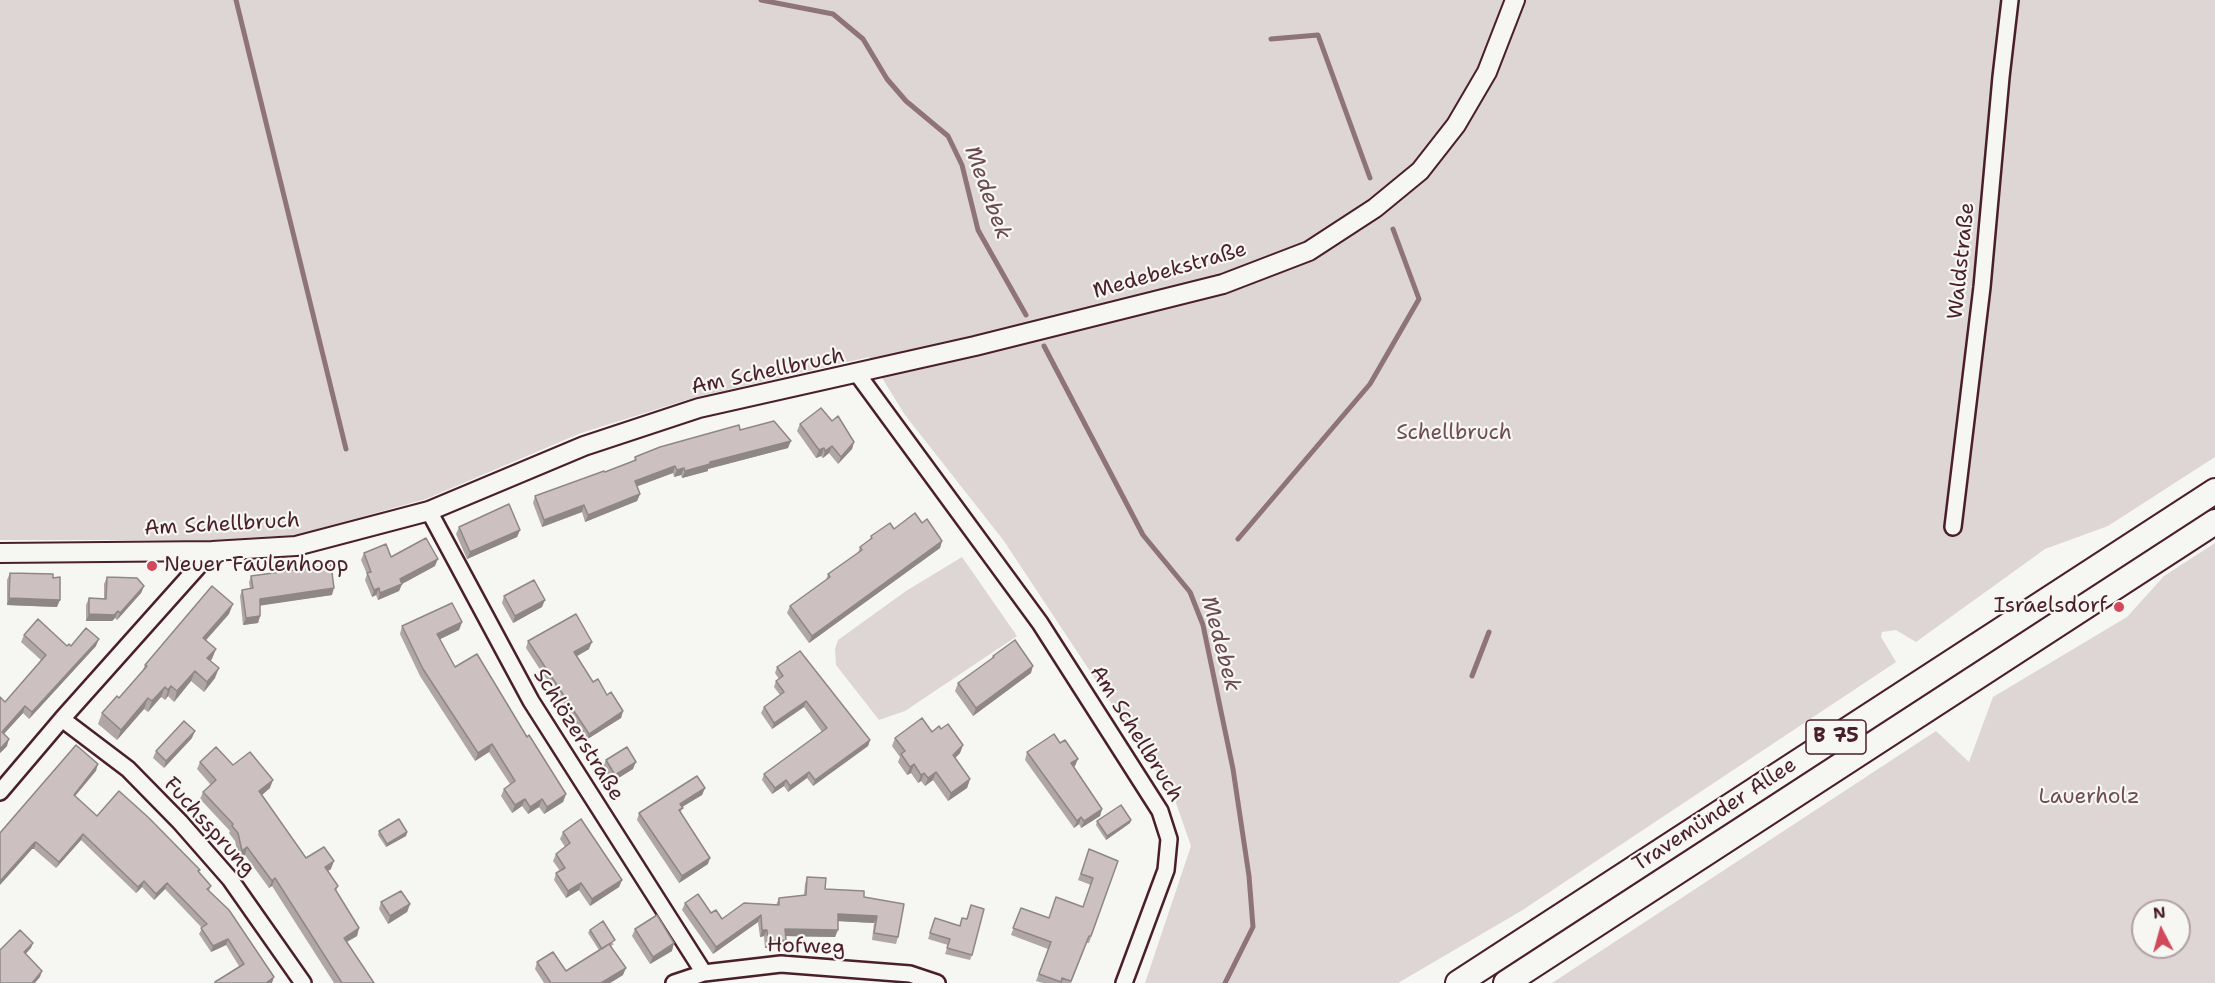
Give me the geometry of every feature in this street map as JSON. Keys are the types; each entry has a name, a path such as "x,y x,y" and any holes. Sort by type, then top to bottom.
{"highway":[{"name":"Travemünder Allee","path":"1458,983 2215,491"},
{"name":"Travemünder Allee","path":"1506,983 2215,522"}],"street":[{"name":"Medebekstraße","path":"856,372 975,346 1223,284 1309,251 1375,208 1420,171 1455,125 1487,72 1515,0"},
{"name":"Waldstraße","path":"1953,527 1982,287 2010,0"},
{"name":"Am Schellbruch","path":"0,553 212,551 296,546 429,511 584,446 699,408 856,372 1040,623 1160,811 1169,839 1166,870 1124,983"},
{"name":"Schlözerstraße","path":"429,511 531,701 704,973"},
{"path":"0,792 212,551"},
{"name":"Fuchssprung","path":"62,719 128,769 180,822 230,879 303,983"},
{"name":"Hofweg","path":"674,983 704,973 781,964 910,974 937,983"}],"green space":[{"name":"Schellbruch","path":"0,0 2215,0 2215,457 2108,526 2045,549 1916,642 1896,630 1882,632 1881,637 1896,662 1521,911 1398,983 1145,983 1191,846 1175,800 1004,541 905,415 869,357 696,397 581,433 426,499 296,535 213,540 0,540"},
{"name":"Lauerholz","path":"2215,543 2215,983 1552,983 1936,731 1969,762 1993,697 2127,617 2164,576"},
{"path":"962,557 1017,636 905,711 879,720 836,665 835,649 838,640 906,591"}],"building":[{"path":"821,408 832,421 838,416 854,442 841,457 832,446 825,451 824,448 819,450 800,424"},
{"path":"774,421 791,441 710,462 710,464 685,471 684,468 677,470 675,466 635,481 640,494 588,515 584,505 544,520 535,496 636,460 635,457 660,447 739,425 740,430"},
{"path":"509,504 520,530 470,552 459,527"},
{"path":"915,513 922,523 927,519 942,541 812,636 790,606 830,577 828,574 862,550 860,547 872,538 871,536 890,523 894,529"},
{"path":"426,538 438,559 400,579 402,584 380,593 379,588 374,590 367,573 371,572 364,553 386,544 391,557"},
{"path":"331,565 334,588 260,599 260,616 246,618 242,590 253,588 251,576"},
{"path":"10,573 53,574 53,578 60,577 60,600 9,598"},
{"path":"107,577 137,578 144,586 120,613 118,611 114,615 89,614 89,598 106,599"},
{"path":"534,580 545,600 515,616 504,596"},
{"path":"212,586 233,604 203,638 216,649 207,658 219,668 207,682 195,671 177,691 171,686 168,690 165,687 152,701 148,698 121,730 102,713 117,696 119,698 147,666 145,665"},
{"path":"452,603 462,622 437,634 455,667 477,654 527,737 529,735 566,794 547,807 542,799 530,807 525,799 515,805 504,789 515,781 492,744 478,753 423,669 402,626"},
{"path":"576,614 592,642 574,652 593,682 598,679 607,695 611,692 623,711 589,734 528,641"},
{"path":"38,619 67,646 69,644 71,646 86,628 99,639 32,712 25,706 2,732 9,739 0,749 0,697 5,702 46,655 24,635"},
{"path":"1015,640 1033,666 976,708 958,683"},
{"path":"800,651 870,740 815,780 809,772 790,786 786,780 775,788 764,774 827,728 806,701 774,723 764,707 784,692 776,681 783,676 777,667"},
{"path":"922,718 932,732 939,726 941,729 948,724 963,745 953,755 970,779 951,793 936,772 928,778 924,773 921,775 914,764 910,767 901,754 905,751 895,738"},
{"path":"184,721 195,731 166,761 156,751"},
{"path":"1054,734 1060,743 1065,740 1078,759 1071,763 1102,809 1084,821 1081,817 1077,821 1027,752"},
{"path":"76,745 98,764 74,795 97,816 119,791 149,818 200,870 198,871 211,886 207,889 229,910 274,977 266,983 215,983 244,964 228,939 213,946 201,928 207,924 167,883 156,894 144,881 138,887 83,834 59,862 36,842 34,843 0,881 0,833"},
{"path":"216,747 233,765 250,752 273,780 259,791 306,858 324,847 334,861 325,867 338,886 335,889 359,928 344,938 374,983 342,983 275,878 272,881 247,847 242,851 238,833 232,826 233,824 203,792 216,780 200,762"},
{"path":"627,747 636,762 615,775 606,760"},
{"path":"697,776 705,788 680,804 683,808 679,810 710,858 682,876 639,813"},
{"path":"1121,805 1131,820 1107,836 1097,821"},
{"path":"399,819 407,832 387,844 379,831"},
{"path":"581,819 622,880 592,899 581,883 568,891 556,873 565,868 556,854 570,843 563,832"},
{"path":"1089,849 1118,861 1091,936 1089,936 1071,981 1062,978 1061,982 1039,974 1051,942 1013,928 1021,908 1049,918 1056,897 1083,907 1093,878 1081,874"},
{"path":"807,877 826,878 825,889 864,891 864,897 904,904 898,937 874,933 877,916 838,914 838,930 785,929 786,940 768,942 767,930 762,930 761,915 716,947 685,903 698,894 711,913 716,910 722,919 744,903 779,905 779,898 806,895"},
{"path":"401,891 410,904 390,916 381,902"},
{"path":"971,905 984,909 972,955 947,948 950,939 930,933 935,918 960,926 962,918 967,919"},
{"path":"657,915 674,943 653,957 635,929"},
{"path":"603,921 615,940 602,949 590,930"},
{"path":"20,930 33,943 24,952 42,971 32,983 0,983 0,950"},
{"path":"609,944 626,968 601,983 551,983 537,962 553,952 566,971"}],"waterway":[{"path":"236,0 346,449"},
{"name":"Medebek","path":"761,0 833,14 863,39 887,79 906,101 948,136 962,165 978,230 1026,315"},
{"path":"1271,39 1318,35 1370,178"},
{"path":"1238,539 1370,384 1419,299 1393,229"},
{"name":"Medebek","path":"1044,346 1143,535 1190,592 1203,625 1233,769 1249,876 1253,927 1225,983"},
{"path":"1472,676 1489,632"}],"place":[{"name":"Neuer Faulenhoop","path":"152,566"},
{"name":"Israelsdorf","path":"2119,607"}]}
